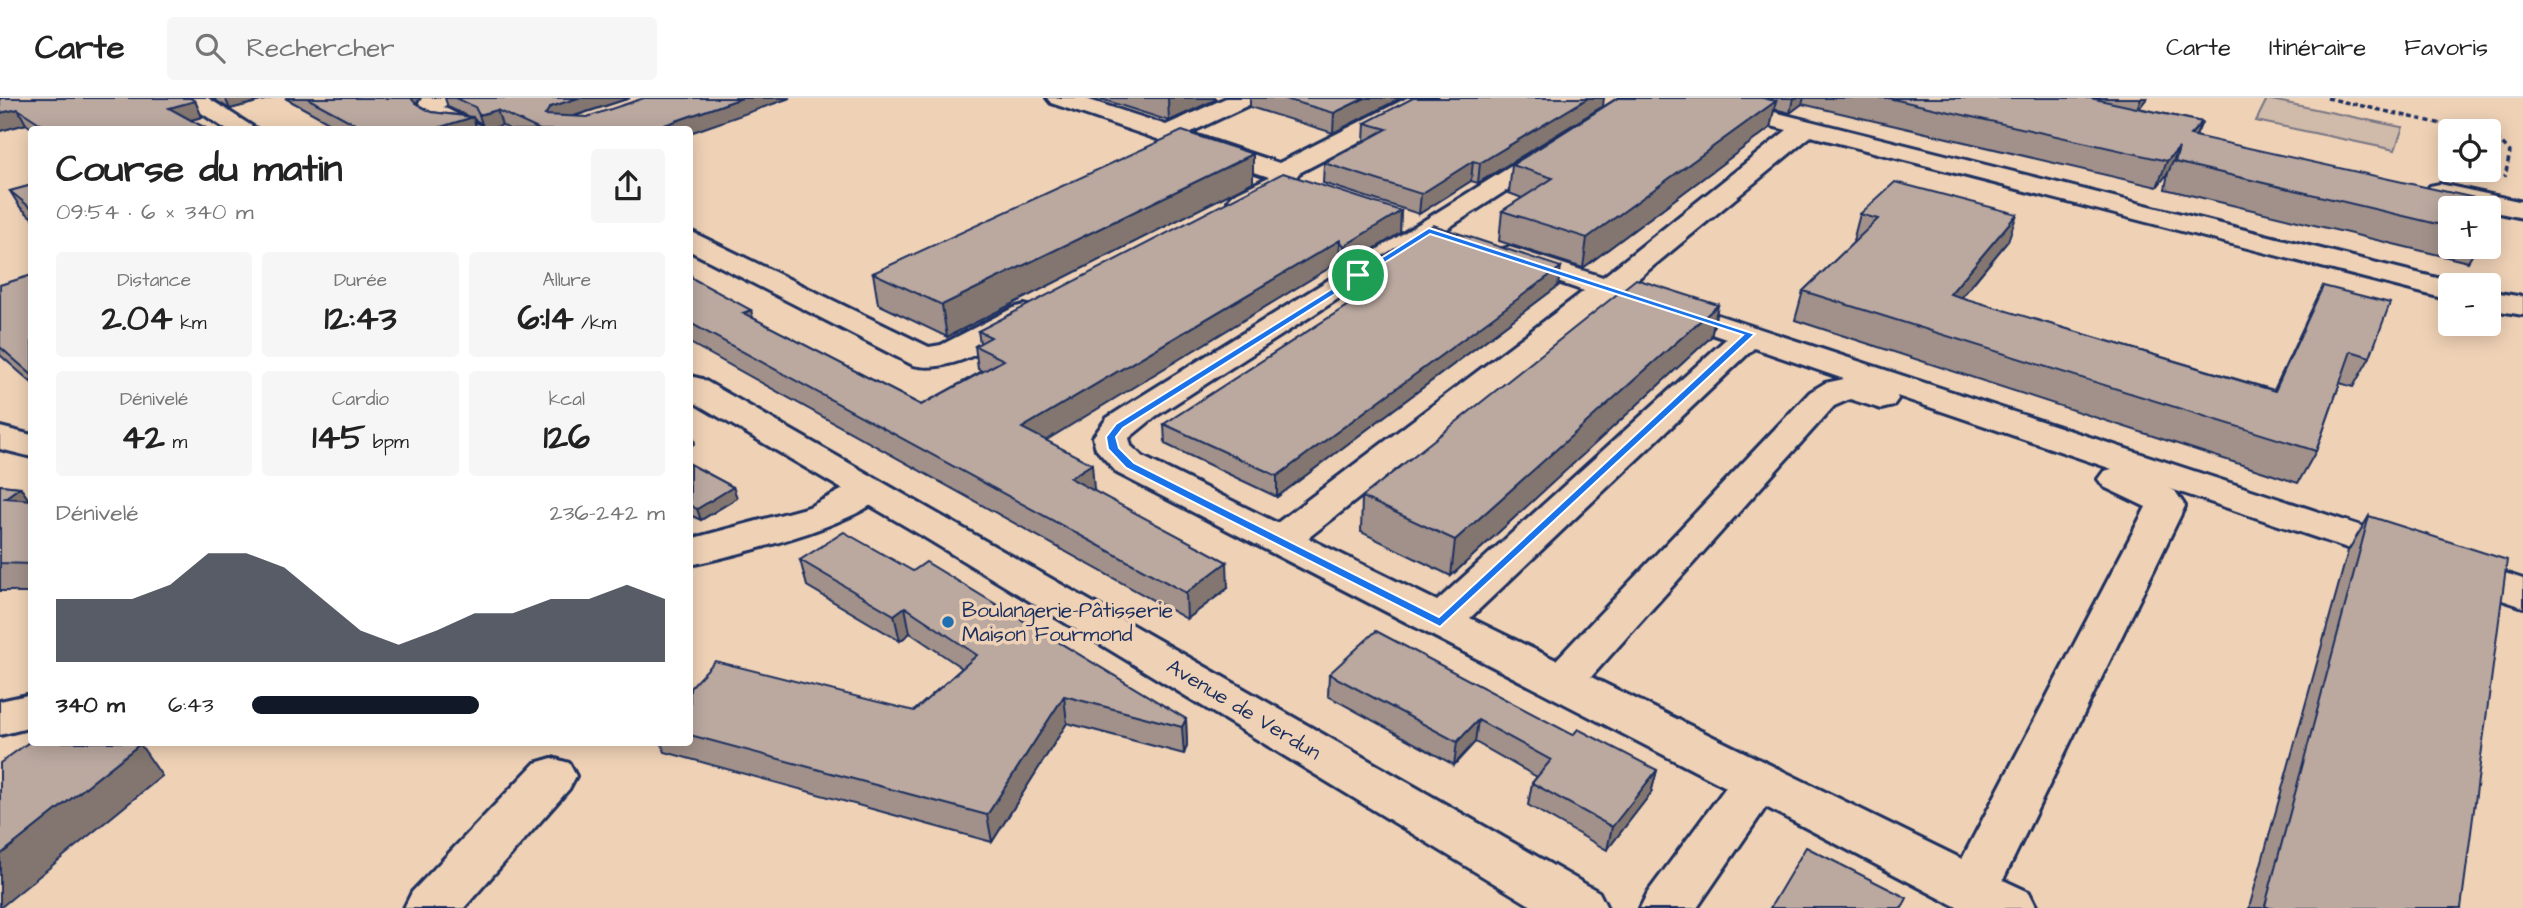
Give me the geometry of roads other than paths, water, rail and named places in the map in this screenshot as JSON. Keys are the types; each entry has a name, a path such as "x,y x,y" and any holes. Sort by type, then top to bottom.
{"main road":[{"path":"191,98 239,126"},
{"path":"445,98 431,103 428,109 462,126"},
{"path":"1059,98 1167,134 1318,193"},
{"path":"1167,134 1245,98"},
{"path":"1220,213 1425,98"},
{"path":"1638,98 1144,409 1120,426 1111,437 1114,449 1130,466 1278,542 2010,908"},
{"path":"1689,98 2438,288"},
{"path":"1278,542 1608,288 1806,128"},
{"path":"2419,187 2512,208"},
{"path":"1392,218 1750,334 2523,593"},
{"path":"693,242 925,358 951,353 1049,302"},
{"path":"2501,302 2523,306"},
{"path":"1440,622 1750,334"},
{"path":"1561,682 1834,389 1847,387 2137,486 2161,499 2166,506 1972,890"},
{"name":"Avenue de Verdun","path":"693,388 868,491 938,528 1580,908"},
{"path":"0,438 28,445"},
{"path":"693,551 823,515 868,491"},
{"path":"0,718 28,711"},
{"path":"431,908 552,776"},
{"path":"1667,908 1757,782"}],"place":[{"name":"Boulangerie-Pâtisserie Maison Fourmond","path":"948,622"}]}
